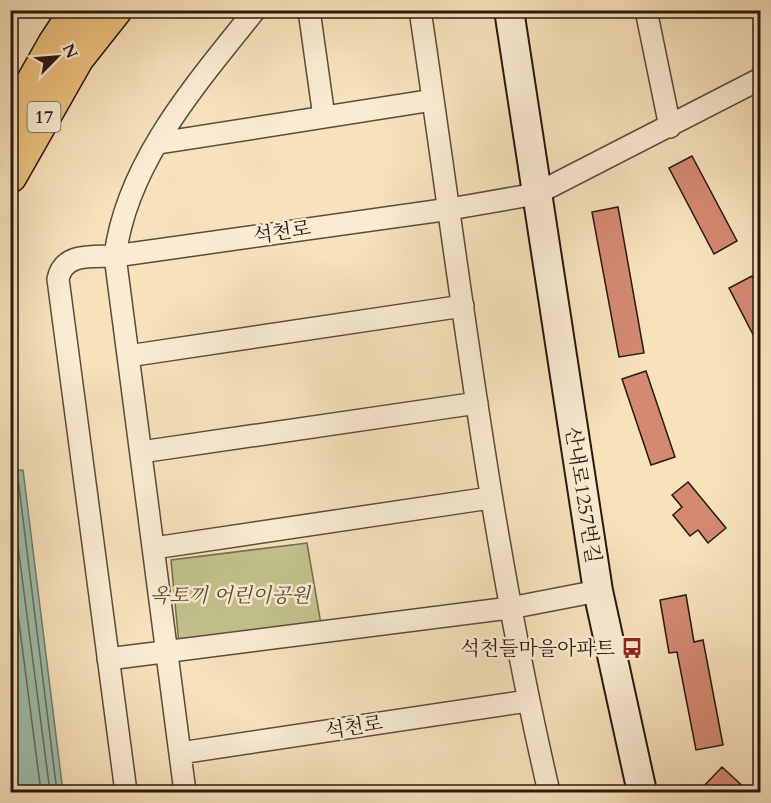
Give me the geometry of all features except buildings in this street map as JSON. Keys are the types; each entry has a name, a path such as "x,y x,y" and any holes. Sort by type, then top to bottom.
{"main road":[{"name":"17","path":"10,176 65,52 77,10"},
{"name":"17","path":"10,123 65,52 115,10"},
{"name":"산내로1257번길","path":"509,10 598,591 642,792"}],"street":[{"path":"185,792 115,256 119,225 128,200 159,143 186,97 255,10"},
{"path":"309,10 324,117"},
{"path":"420,10 490,498 528,700 549,792"},
{"path":"646,10 670,127"},
{"path":"536,194 760,79"},
{"path":"159,143 434,100"},
{"name":"석천로","path":"108,659 58,279 60,267 67,261 450,209 536,194"},
{"path":"128,356 463,306"},
{"path":"141,452 477,403"},
{"path":"154,548 490,498"},
{"path":"126,792 108,659 510,608 598,591"},
{"name":"석천로","path":"180,753 528,700"}],"green space":[{"name":"옥토끼 어린이공원","path":"307,543 321,624 179,645 171,560"}],"water":[{"path":"23,470 63,792 13,792 11,777 10,471"}],"place":[{"name":"석천들마을아파트","path":"632,648"}]}
